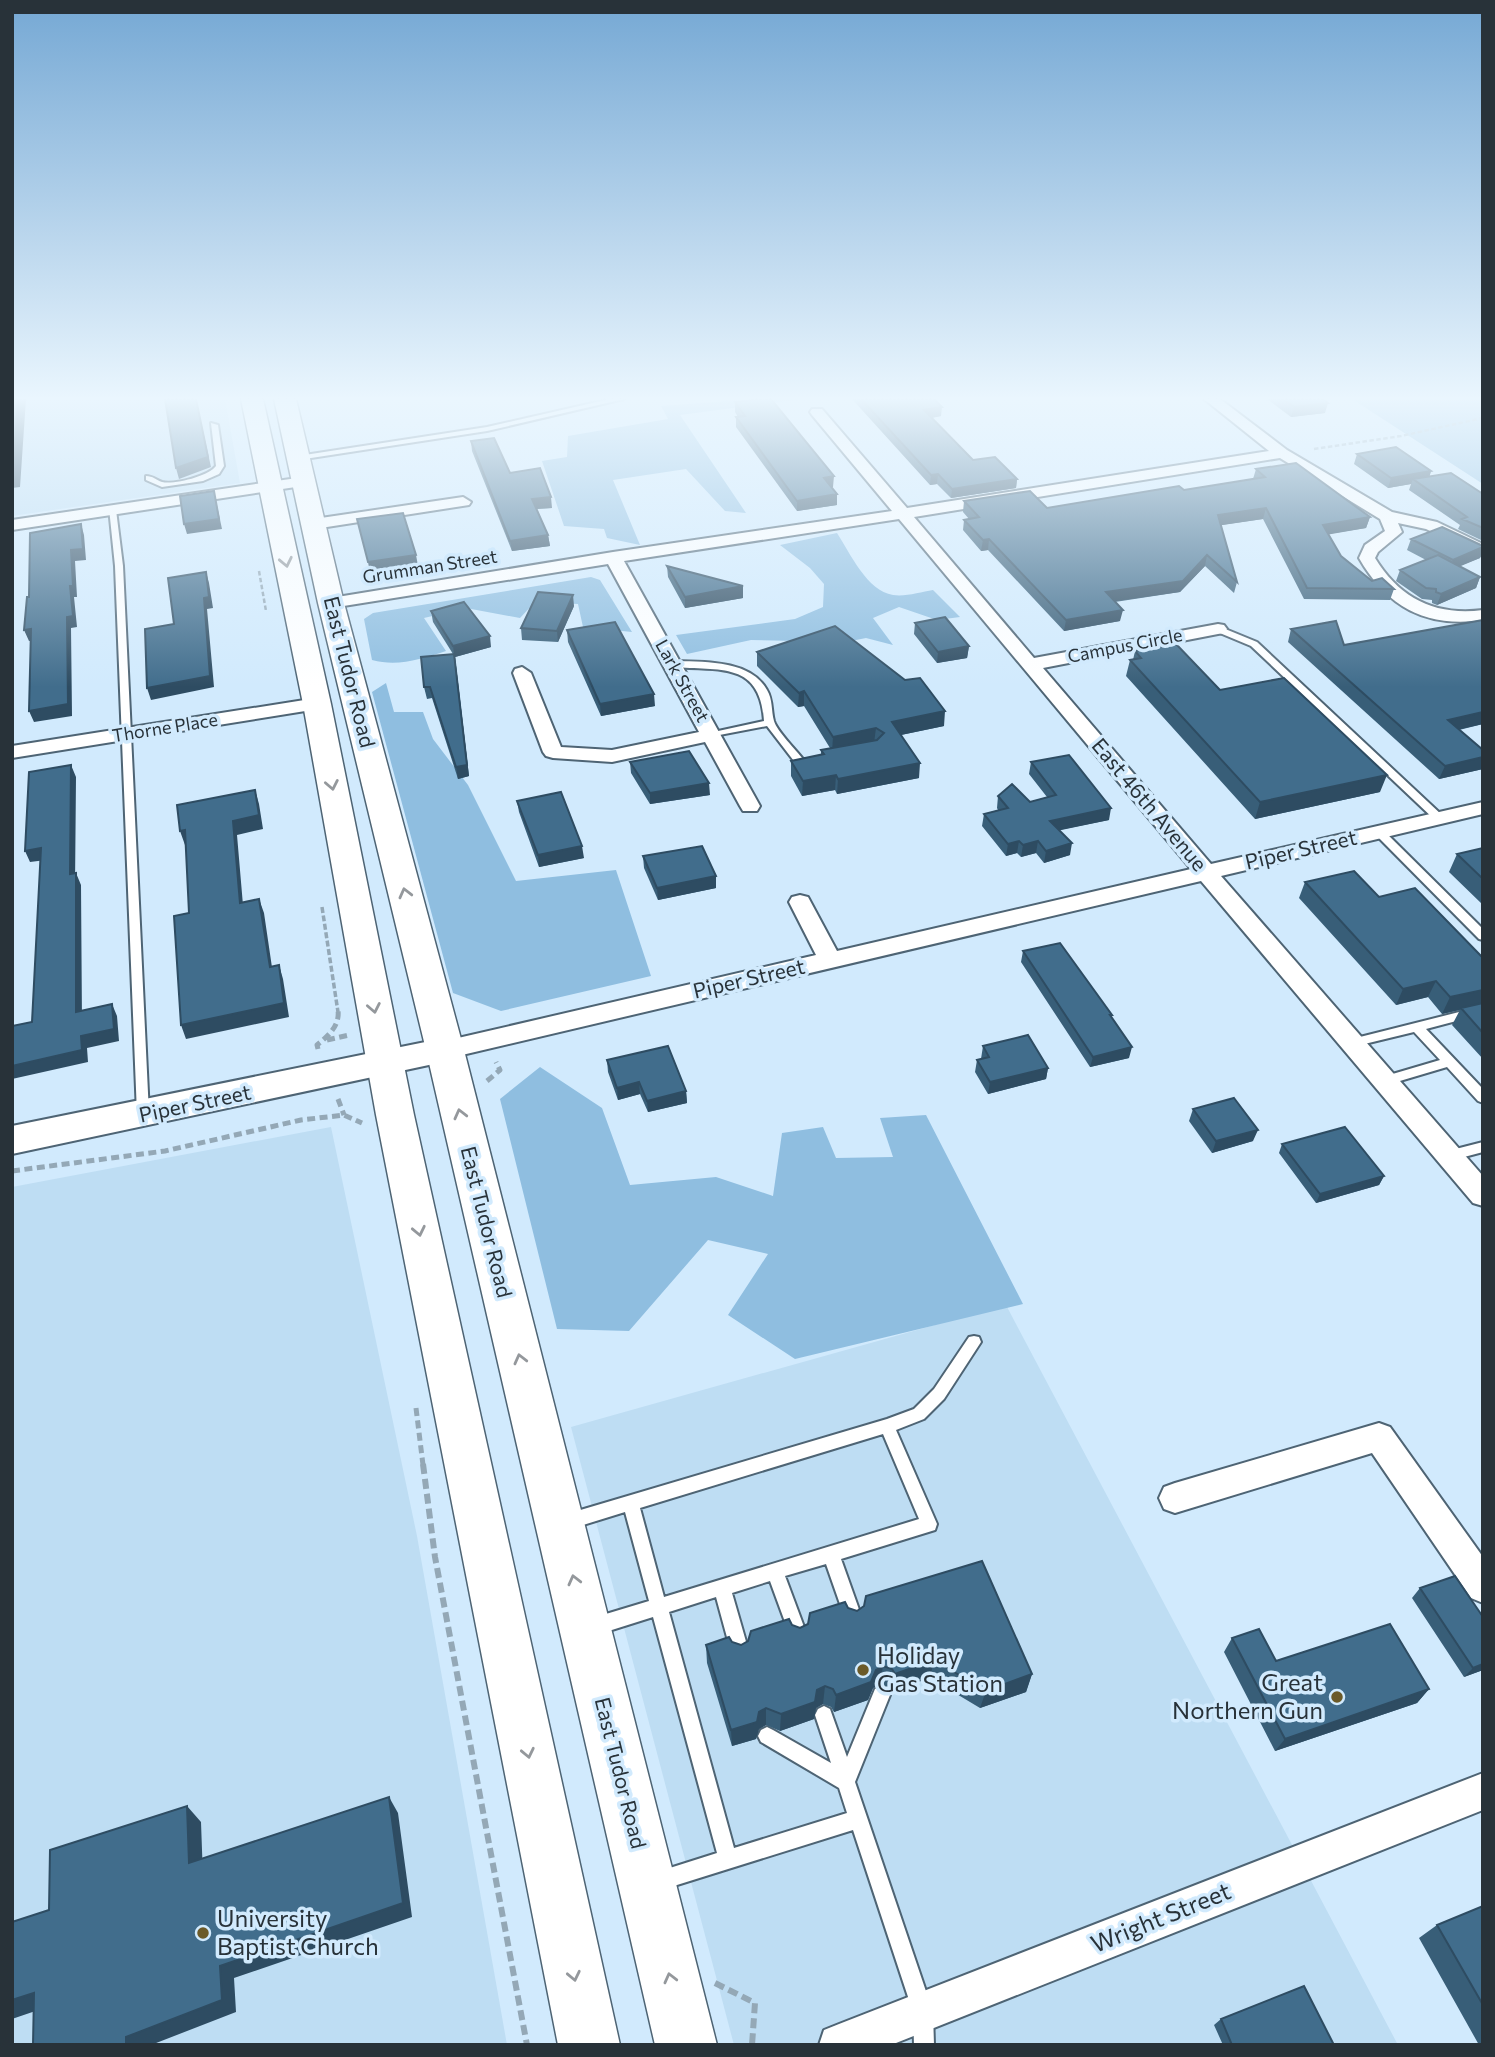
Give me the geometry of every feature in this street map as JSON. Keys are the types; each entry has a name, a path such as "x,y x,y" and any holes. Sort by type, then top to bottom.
{"main road":[{"name":"East Tudor Road","path":"293,495 317,704 384,1064 589,2045"},
{"name":"East Tudor Road","path":"300,495 314,524 331,603 445,1050 687,2045"}],"street":[{"path":"12,525 191,495"},
{"name":"East 46th Avenue","path":"888,495 1205,872 1483,1195"},
{"name":"Grumman Street","path":"331,603 613,557 1027,495"},
{"path":"1352,495 1387,516 1431,525 1483,551"},
{"path":"314,524 463,502"},
{"path":"1387,516 1394,533 1371,549 1367,558 1386,586 1405,602 1429,614 1453,618 1483,615"},
{"name":"Lark Street","path":"613,557 750,806"},
{"name":"Campus Circle","path":"1032,664 1218,629"},
{"path":"522,673 554,752 612,756 712,734"},
{"name":"Thorne Place","path":"12,752 317,704"},
{"name":"Piper Street","path":"12,1140 384,1064 1483,808"},
{"path":"800,902 830,960"},
{"path":"1175,1498 1379,1437 1483,1586"},
{"name":"Wright Street","path":"839,2045 924,2028 1483,1791"}],"lane":[{"path":"112,510 119,566 143,1114"},
{"path":"1218,629 1254,644 1439,818"},
{"path":"672,664 729,666 739,670 753,679 765,696 770,712 769,723 801,763 826,758"},
{"path":"712,734 769,723"},
{"path":"1379,832 1483,936"},
{"path":"1352,1043 1483,1010"},
{"path":"1416,1026 1483,1098"},
{"path":"1384,1081 1449,1062"},
{"path":"1449,1156 1483,1147"},
{"path":"560,1524 919,1414 939,1394 974,1342"},
{"path":"586,1629 929,1524 887,1426"},
{"path":"630,1502 728,1860"},
{"path":"831,1554 853,1618"},
{"path":"775,1571 798,1635"},
{"path":"722,1588 740,1652"},
{"path":"846,1783 881,1695"},
{"path":"824,1715 924,2028"},
{"path":"767,1736 846,1783"},
{"path":"647,1884 858,1819"}],"path":[{"path":"317,1045 322,1041"},
{"path":"12,1171 165,1151 301,1120 344,1115 367,1125"},
{"path":"415,1406 435,1557 527,2045"}],"shaded area":[{"path":"12,495 157,495 12,516"},
{"path":"554,495 619,495 640,545 607,538 604,529 564,526"},
{"path":"710,495 734,495 746,513 725,511"},
{"path":"837,533 860,570 875,586 893,595 933,590 960,617 937,620 899,607 873,618 893,645 866,638 846,642 751,640 687,654 676,635 795,619 823,607 824,584 810,568 780,545"},
{"path":"591,577 600,580 632,632 583,627 578,604 535,602 520,618 466,608 424,618 446,651 400,662 372,660 364,619 373,613"},
{"path":"386,683 394,712 423,712 433,739 468,785 516,881 616,870 651,976 501,1011 453,993 372,692"},
{"path":"540,1067 602,1108 630,1185 716,1177 773,1196 782,1133 823,1127 836,1158 893,1157 880,1118 926,1115 1023,1304 795,1359 728,1315 768,1254 708,1240 629,1331 557,1329 500,1099"},
{"path":"331,1127 417,1536 507,2045 12,2045 12,1187"},
{"path":"1006,1305 1398,2045 734,2045 571,1427"}],"building":[{"path":"215,495 219,519 184,524 180,496"},
{"path":"492,495 550,495 551,497 532,499 548,535 510,541"},
{"path":"793,495 831,495 797,501"},
{"path":"1004,495 1034,495 1047,508 1125,495 1340,495 1370,517 1323,525 1341,556 1372,581 1382,578 1394,589 1307,588 1266,508 1218,515 1237,582 1207,555 1183,581 1106,592 1123,610 1066,620 989,539 983,540 964,520 979,517 964,501"},
{"path":"1436,495 1483,495 1483,528 1462,519 1467,517"},
{"path":"403,513 416,555 368,562 357,519"},
{"path":"81,524 83,549 71,550 73,616 67,617 68,704 29,711 31,629 24,630 29,597 30,533"},
{"path":"1442,527 1483,547 1453,560 1411,539"},
{"path":"1438,555 1480,577 1441,594 1436,592 1436,589 1426,588 1400,570"},
{"path":"667,566 743,586 685,597"},
{"path":"206,572 209,597 204,598 210,676 147,688 145,629 174,624 168,578"},
{"path":"538,592 573,595 557,631 521,628"},
{"path":"464,602 490,636 453,646 431,611"},
{"path":"945,617 969,646 938,652 915,623"},
{"path":"1483,620 1483,712 1448,720 1483,750 1483,757 1445,766 1291,629 1336,621 1344,645"},
{"path":"615,622 654,694 600,704 567,630"},
{"path":"835,626 905,680 920,678 945,711 892,722 920,763 838,779 836,775 803,781 791,761 824,754 821,750 877,740 884,733 876,728 833,737 804,691 799,693 757,652"},
{"path":"1176,644 1220,690 1284,678 1387,775 1260,802 1130,660 1141,658 1135,651"},
{"path":"454,654 467,765 456,767 430,687 424,687 421,657"},
{"path":"689,751 709,783 650,793 630,762"},
{"path":"1069,755 1111,808 1050,821 1072,843 1046,851 1038,841 1023,845 1019,841 1008,844 984,814 1008,808 998,796 1012,784 1030,802 1056,795 1031,762"},
{"path":"71,765 70,874 76,873 76,1012 112,1004 114,1029 81,1036 82,1050 12,1066 12,1026 32,1022 41,848 25,851 29,772"},
{"path":"255,790 259,815 233,821 240,903 259,899 270,967 279,965 284,1003 181,1025 174,916 189,913 185,830 180,831 177,805"},
{"path":"561,792 582,846 538,855 517,801"},
{"path":"702,846 716,876 657,888 643,856"},
{"path":"1483,848 1483,879 1457,854"},
{"path":"1354,871 1379,897 1415,888 1483,958 1483,990 1450,997 1436,981 1403,989 1305,882"},
{"path":"1060,943 1132,1047 1093,1057 1023,951"},
{"path":"1483,1003 1483,1033 1461,1008"},
{"path":"1028,1035 1048,1068 990,1082 977,1060 989,1057 983,1046"},
{"path":"668,1046 686,1091 647,1101 639,1082 617,1088 607,1060"},
{"path":"1234,1098 1258,1130 1216,1141 1193,1109"},
{"path":"1345,1127 1384,1176 1320,1194 1282,1144"},
{"name":"Holiday Gas Station","path":"982,1561 1032,1674 986,1691 934,1660 895,1674 892,1669 883,1666 876,1670 871,1682 836,1695 833,1689 825,1686 817,1690 815,1702 781,1714 766,1708 759,1712 757,1722 731,1730 706,1645 729,1637 732,1642 741,1645 748,1641 751,1631 789,1619 792,1625 800,1628 808,1624 810,1613 845,1602 848,1608 857,1611 864,1606 866,1596"},
{"path":"1455,1576 1483,1617 1483,1664 1473,1668 1420,1588"},
{"path":"1390,1624 1429,1689 1285,1739 1232,1638 1259,1629 1276,1661"},
{"name":"University Baptist Church","path":"389,1797 403,1903 220,1966 222,2000 126,2037 126,2045 33,2045 34,1993 12,2000 12,1922 49,1910 50,1850 187,1806 189,1863"},
{"path":"1483,1906 1483,2005 1437,1925"},
{"path":"1304,1986 1334,2045 1232,2045 1221,2019"}],"place":[{"name":"Holiday Gas Station","path":"863,1670"},
{"name":"Great Northern Gun","path":"1337,1697"},
{"name":"University Baptist Church","path":"203,1933"}]}
